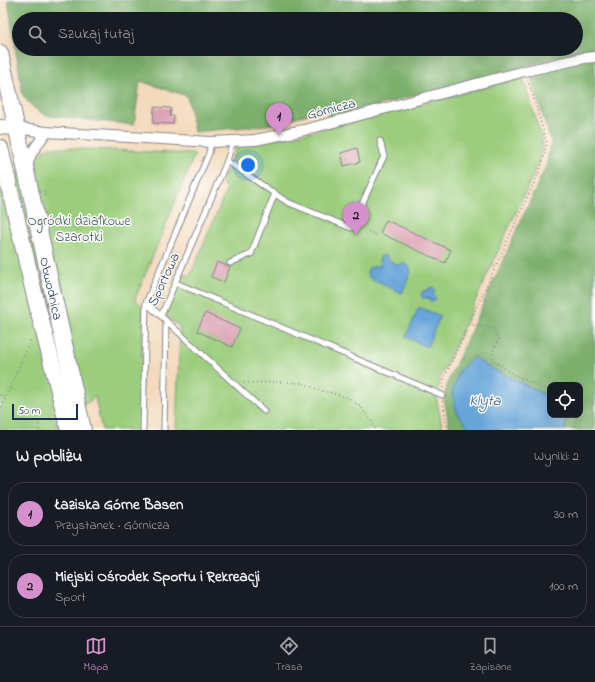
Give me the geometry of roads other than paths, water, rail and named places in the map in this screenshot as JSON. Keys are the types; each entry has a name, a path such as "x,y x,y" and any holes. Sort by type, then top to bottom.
{"main road":[{"name":"Obwodnica","path":"0,53 83,430"},
{"name":"Obwodnica","path":"0,148 2,163 69,430"}],"street":[{"name":"Górnicza","path":"16,128 46,132 211,142 255,140 304,130 525,71 584,58 595,58"},
{"path":"0,127 16,128"},
{"path":"26,168 31,154 46,132"}],"lane":[{"path":"227,161 287,202 351,228 384,156 380,140"},
{"name":"Sportowa","path":"211,142 209,153 146,303 161,316 227,161 233,141"},
{"path":"230,263 251,254 275,193"},
{"path":"176,283 442,396"},
{"path":"143,430 146,303"},
{"path":"161,316 264,411"},
{"path":"164,430 166,321"}],"water":[{"path":"386,255 390,261 398,265 404,263 409,266 411,272 402,293 382,284 381,282 372,280 367,273 369,268 380,266 379,261 381,256"},
{"path":"433,287 435,290 433,295 436,298 434,301 430,301 429,298 423,298 421,295 423,291"},
{"path":"419,307 440,316 427,347 406,337"},
{"name":"Klyta","path":"474,357 486,366 547,396 547,418 567,418 565,430 471,430 458,414 452,394 459,371"}],"place":[{"name":"Łaziska Górne Basen","path":"279,136"},
{"name":"Miejski Ośrodek Sportu i Rekreacji","path":"356,235"}],"park label":[{"name":"Ogródki działkowe Szarotki","path":"79,228"}]}
